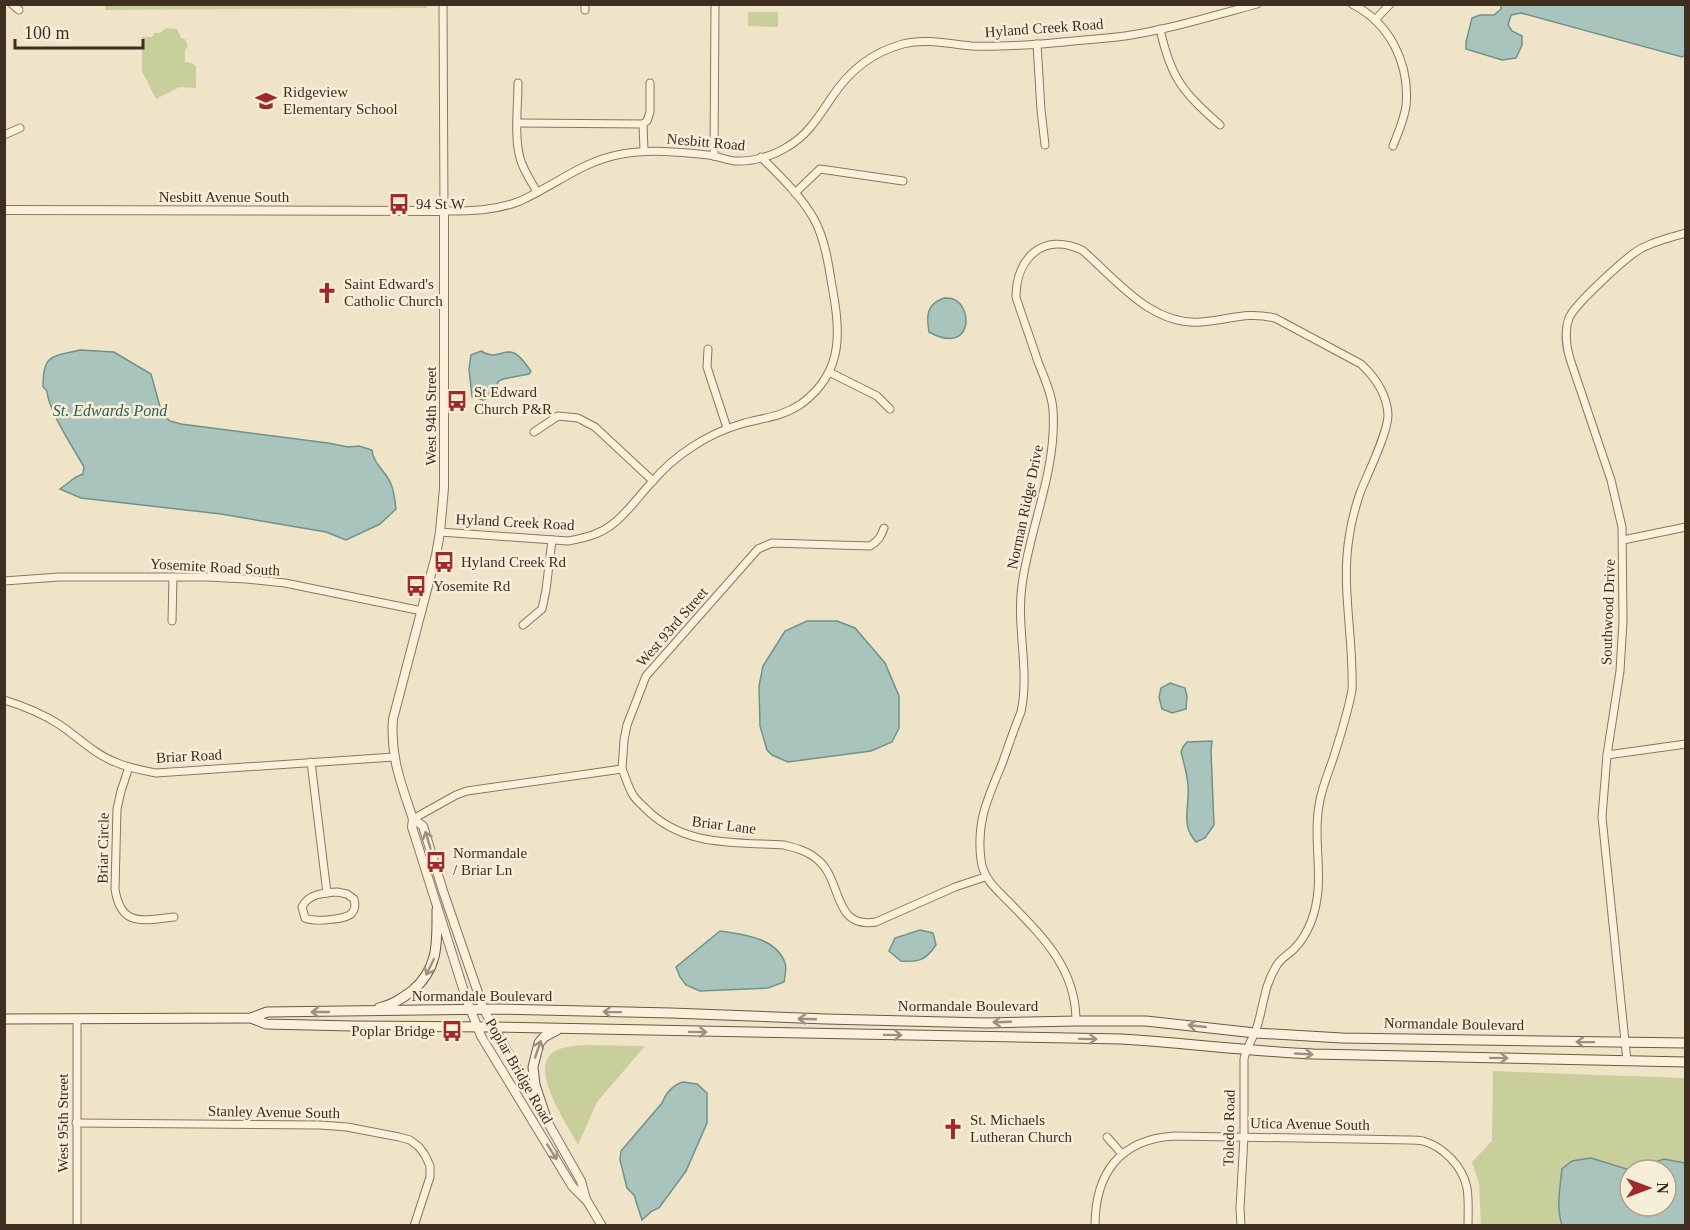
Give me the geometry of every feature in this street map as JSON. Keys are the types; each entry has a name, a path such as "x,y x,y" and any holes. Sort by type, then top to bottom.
{"main road":[{"path":"360,1012 389,1006 411,992 426,975 432,964 437,944 437,910"},
{"name":"Normandale Boulevard","path":"4,1020 251,1018 267,1012 484,1010 671,1013 986,1023 1146,1021 1255,1033 1342,1038 1686,1043"},
{"name":"Normandale Boulevard","path":"251,1018 266,1024 1121,1039 1314,1054 1686,1062"},
{"path":"547,1121 535,1085 533,1067 539,1043 548,1034 560,1029"}],"street":[{"path":"12,4 19,10"},
{"name":"West 94th Street","path":"437,910 412,827 412,819 394,757 392,737 393,719 440,532 444,488 443,4"},
{"path":"714,156 715,4"},
{"name":"Hyland Creek Road","path":"822,114 833,96 852,74 873,56 907,43 925,41 998,47 1122,37 1257,4"},
{"path":"1352,4 1375,20 1388,35 1405,70 1406,108 1393,146"},
{"path":"1375,20 1390,4"},
{"path":"1160,29 1167,60 1177,80 1189,97 1220,125"},
{"path":"1037,44 1045,145"},
{"path":"518,83 520,159 537,192"},
{"name":"Nesbitt Road","path":"644,151 643,124 648,121 650,112 650,83"},
{"name":"Nesbitt Road","path":"444,211 480,211 519,201 576,169 621,154 668,151 714,156 735,161 771,155 788,147 802,136 822,114"},
{"path":"518,123 643,124"},
{"path":"4,135 20,128"},
{"name":"Hyland Creek Road","path":"440,532 568,541 584,538 600,532 620,518 671,461 693,446 727,428 784,414 812,395 829,372 839,335 829,269 816,222 795,193 761,157"},
{"path":"795,193 820,169 903,181"},
{"name":"Nesbitt Avenue South","path":"4,210 444,211"},
{"name":"Southwood Drive","path":"1627,1061 1602,825 1608,755 1620,671 1623,621 1622,527 1618,504 1566,346 1566,332 1569,319 1576,307 1632,254 1644,247 1686,233"},
{"name":"Norman Ridge Drive","path":"985,877 981,860 981,825 984,807 1021,712 1024,698 1020,615 1022,585 1050,459 1053,433 1053,407 1016,297 1016,284 1019,271 1036,251 1057,243 1070,244 1082,250 1145,306 1161,315 1180,321 1199,322 1243,315 1275,318 1361,364 1372,374 1386,402 1388,418 1360,492 1348,541 1352,690 1320,800 1316,845 1320,880 1318,900 1304,937 1280,961 1267,983 1255,1033"},
{"path":"708,349 706,367 727,428"},
{"path":"829,372 877,396 890,409"},
{"path":"534,432 558,416 578,418 595,427 653,481"},
{"path":"1623,540 1686,527"},
{"name":"West 93rd Street","path":"622,769 627,725 646,676 758,549 772,543 870,546 882,536 884,528"},
{"path":"523,625 542,609 552,540"},
{"name":"Yosemite Road South","path":"4,581 59,577 227,578 285,584 422,611"},
{"path":"172,621 173,577"},
{"name":"Briar Road","path":"4,700 40,713 113,762 156,773 394,757"},
{"path":"1608,755 1686,744"},
{"path":"311,762 327,893"},
{"name":"Briar Circle","path":"129,767 117,809 115,889 117,901 120,909 134,919 174,917"},
{"path":"412,819 467,791 622,769"},
{"name":"Briar Lane","path":"622,769 633,796 660,822 675,830 705,839 784,845 808,853 819,860 827,870 844,911 858,922 876,922 956,887 985,877"},
{"name":"West 94th Street","path":"412,819 423,826 448,907"},
{"path":"985,877 1040,934 1058,957 1074,996 1076,1021"},
{"path":"327,893 351,896 355,904 352,913 348,916 315,920 305,918 302,907 305,902 310,897 327,893"},
{"name":"Poplar Bridge Road","path":"448,907 492,1027 581,1181 587,1201"},
{"name":"Poplar Bridge Road","path":"437,910 477,1027 560,1166 573,1186 587,1201 602,1226"},
{"name":"West 95th Street","path":"77,1019 77,1226"},
{"name":"Toledo Road","path":"1241,1226 1244,1059 1245,1050 1255,1033"},
{"name":"Stanley Avenue South","path":"76,1124 320,1125 347,1127 410,1140 426,1155 430,1166 430,1177 414,1226"},
{"path":"1095,1226 1096,1198 1101,1183 1108,1170 1122,1154 1107,1137"},
{"name":"Utica Avenue South","path":"1122,1154 1144,1140 1159,1137 1424,1141 1449,1156 1457,1165 1465,1181 1468,1226"}],"green space":[{"path":"105,4 427,4 427,8 105,10"},
{"path":"748,12 778,12 778,27 748,26"},
{"path":"166,28 177,29 181,38 185,39 188,46 185,50 185,62 196,66 196,88 180,87 156,99 142,71 142,37 152,37 154,33 160,33"},
{"path":"645,1046 597,1102 578,1145 553,1100 545,1074 546,1064 553,1052 567,1047"},
{"path":"1493,1071 1685,1078 1685,1163 1678,1162 1678,1158 1618,1158 1618,1167 1591,1158 1559,1197 1559,1215 1562,1225 1481,1225 1479,1183 1472,1162 1492,1141"}],"water":[{"path":"1501,5 1685,5 1685,55 1682,57 1521,13 1511,15 1508,25 1512,31 1522,36 1522,45 1516,58 1502,60 1466,49 1472,18 1480,15 1494,15 1501,9"},
{"path":"944,298 953,299 960,304 966,319 965,328 954,338 943,338 929,332 929,311 934,303"},
{"name":"St. Edwards Pond","path":"80,350 114,352 151,374 162,414 170,421 348,447 359,446 372,450 391,484 396,509 380,524 346,540 326,532 221,514 81,498 60,489 83,474 84,467 52,408 47,391 43,387 43,376 47,363 51,359"},
{"path":"481,351 491,355 514,353 531,371 529,374 499,381 486,399 472,397 469,369 471,355"},
{"path":"807,621 837,621 855,628 885,663 899,696 899,728 892,742 871,751 788,762 772,755 767,750 760,726 759,686 763,666 785,631"},
{"path":"1170,683 1185,688 1186,709 1172,713 1162,709 1159,697 1161,688"},
{"path":"1212,741 1214,825 1205,838 1196,842 1188,829 1188,785 1181,752 1187,742"},
{"path":"920,930 933,933 936,945 925,957 917,961 901,961 889,951 895,938"},
{"path":"720,931 758,939 774,948 781,954 786,965 784,982 768,988 700,991 686,985 676,967"},
{"path":"683,1082 697,1084 707,1093 707,1123 686,1171 659,1208 642,1220 634,1195 627,1188 620,1160 621,1151 662,1103 670,1090"},
{"path":"1591,1158 1618,1166 1618,1218 1678,1218 1678,1162 1685,1163 1685,1225 1562,1225 1559,1204 1562,1169 1572,1161"}],"place":[{"name":"Ridgeview Elementary School","path":"266,101"},
{"name":"94 St W","path":"399,204"},
{"name":"Saint Edward's Catholic Church","path":"327,293"},
{"name":"St Edward Church P&R","path":"457,401"},
{"name":"Hyland Creek Rd","path":"444,562"},
{"name":"Yosemite Rd","path":"416,586"},
{"name":"Normandale / Briar Ln","path":"436,862"},
{"name":"Poplar Bridge","path":"452,1031"},
{"name":"St. Michaels Lutheran Church","path":"953,1129"}]}
